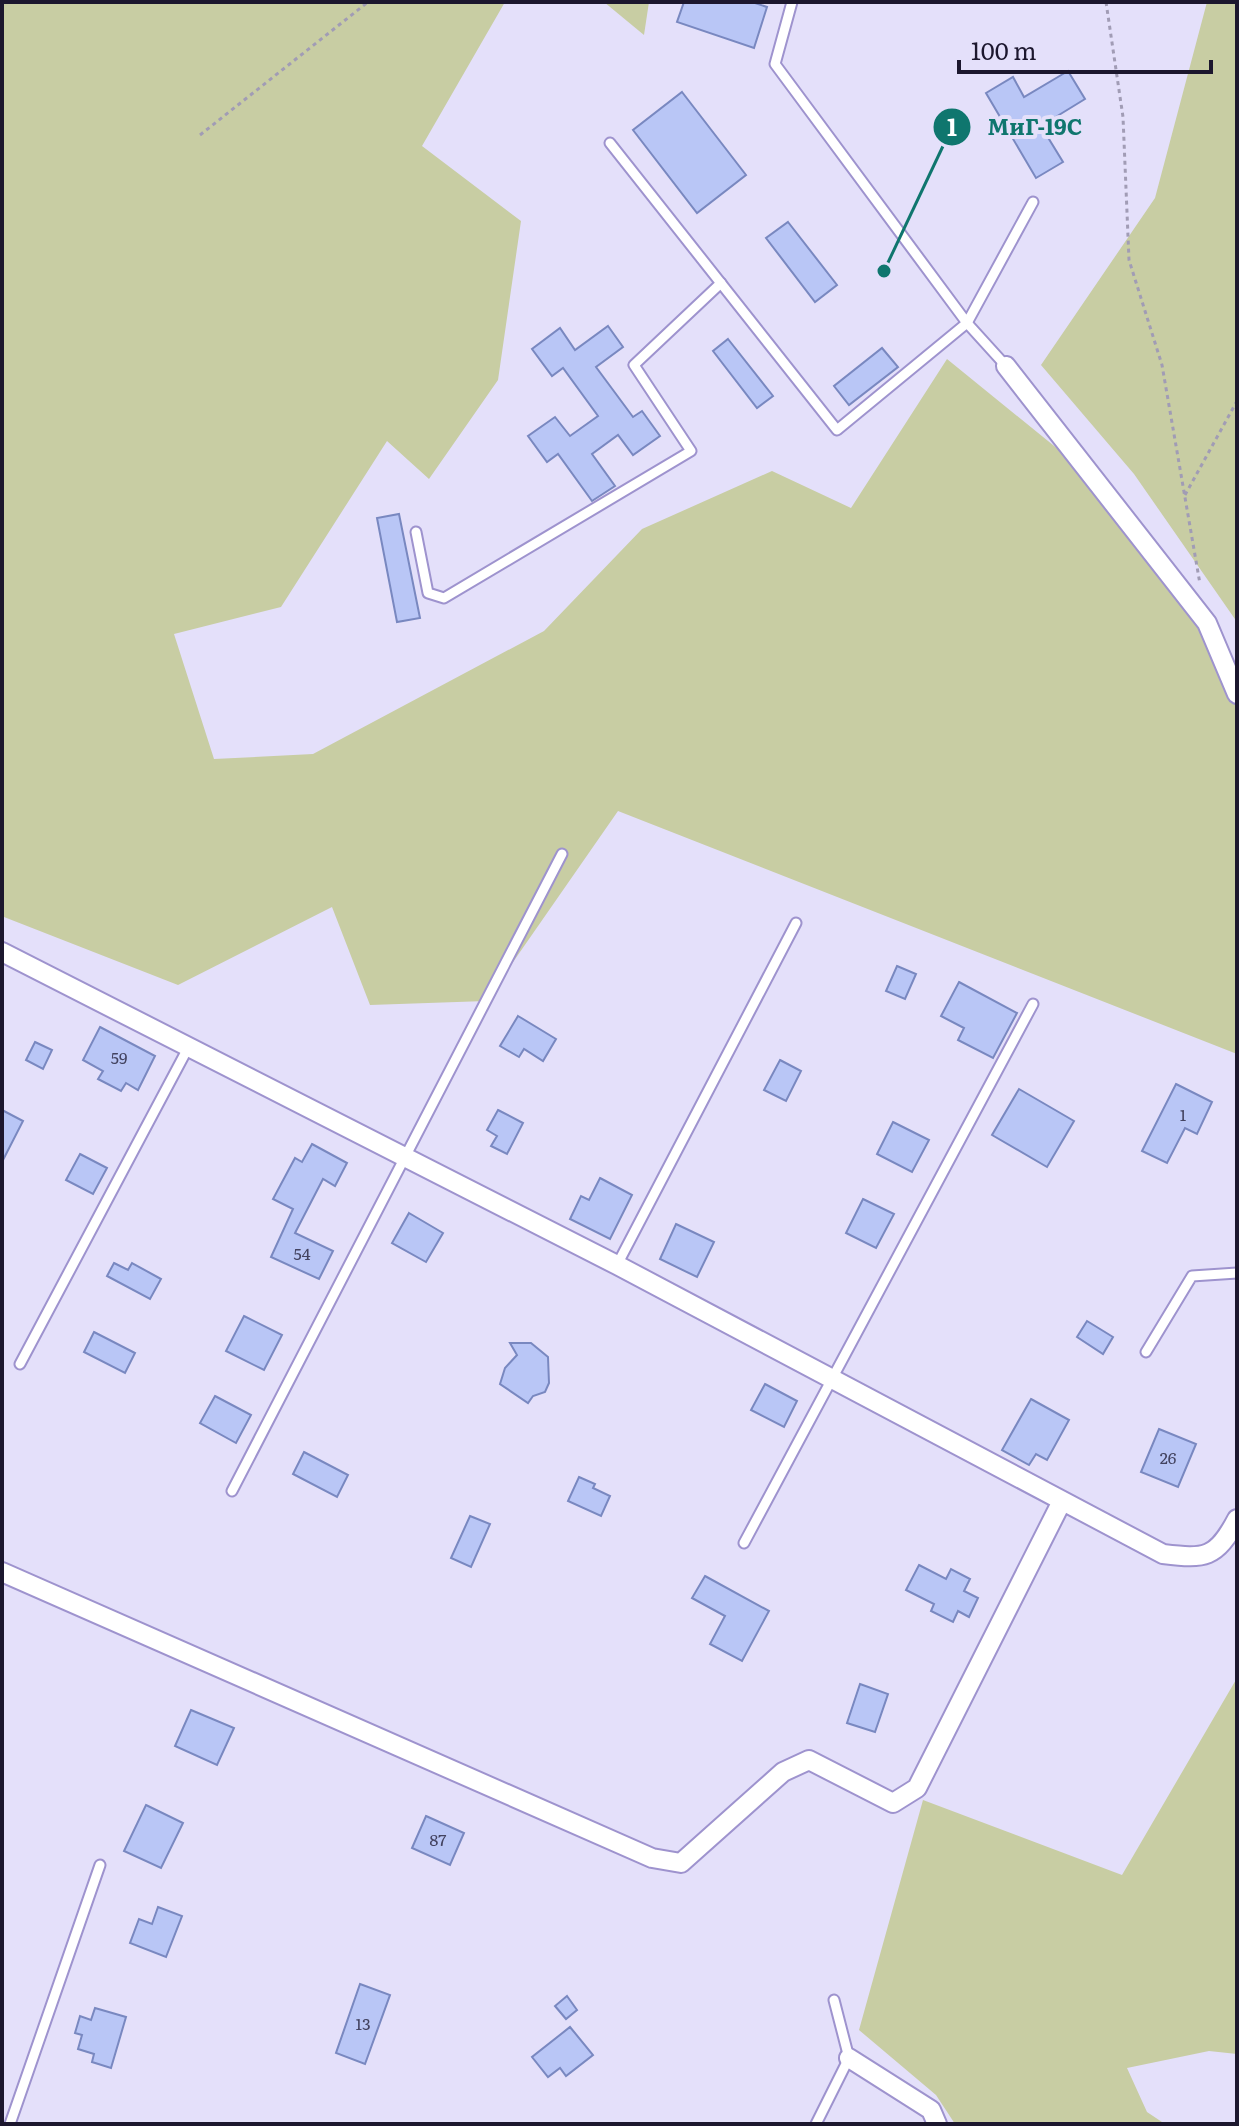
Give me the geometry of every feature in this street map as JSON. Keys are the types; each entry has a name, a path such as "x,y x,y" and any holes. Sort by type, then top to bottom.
{"street":[{"path":"1006,366 1207,623 1237,694"},
{"path":"4,958 617,1265 1061,1503 1163,1554 1198,1559 1225,1542 1237,1519"},
{"path":"2,1572 652,1858 681,1863 783,1772 809,1760 893,1803 917,1788 1061,1503"},
{"path":"849,2058 931,2110 937,2124"}],"lane":[{"path":"792,2 775,64 967,323 1006,366"},
{"path":"610,143 837,430 967,323 1033,202"},
{"path":"416,532 428,593 444,598 691,451 634,365 721,283"},
{"path":"232,1491 562,854"},
{"path":"617,1265 796,923"},
{"path":"744,1543 1033,1004"},
{"path":"20,1364 188,1048"},
{"path":"1146,1352 1192,1276 1237,1273"},
{"path":"10,2124 100,1865"},
{"path":"816,2124 849,2058 834,2000"}],"path":[{"path":"200,135 368,2"},
{"path":"1106,2 1123,117 1129,260 1162,365 1202,595"},
{"path":"1185,495 1237,401"}],"green space":[{"path":"2,2 505,2 422,146 521,221 498,380 429,479 387,441 281,607 174,634 214,759 313,754 544,631 642,529 772,471 851,508 947,359 1117,497 1237,666 1237,1054 618,811 486,1001 370,1005 332,907 178,985 4,917"},
{"path":"604,2 649,2 644,35"},
{"path":"1207,2 1237,2 1237,622 1134,474 1041,365 1155,198"},
{"path":"1237,1678 1237,2054 1209,2051 1127,2068 1147,2112 1165,2124 955,2124 936,2095 859,2030 923,1800 1122,1875"}],"building":[{"path":"684,2 752,2 767,7 754,48 677,22"},
{"path":"1068,71 1085,99 1041,126 1063,162 1036,178 986,93 1013,77 1024,97"},
{"path":"682,92 746,175 697,213 633,130"},
{"path":"788,222 837,285 815,302 766,238"},
{"path":"608,326 623,347 596,367 633,417 642,411 660,436 633,455 618,435 592,454 615,486 592,501 558,454 547,462 528,436 555,417 570,436 598,416 563,368 552,376 532,349 560,328 575,350"},
{"path":"728,339 773,396 757,408 713,351"},
{"path":"882,348 898,367 849,405 834,386"},
{"path":"399,514 420,618 397,622 377,518"},
{"path":"897,966 916,974 905,999 886,991"},
{"path":"959,982 1017,1013 993,1058 958,1040 964,1028 941,1016"},
{"path":"518,1016 556,1039 543,1061 524,1049 519,1057 500,1046"},
{"path":"100,1027 155,1056 138,1090 126,1083 121,1091 98,1079 103,1071 83,1060"},
{"path":"35,1042 52,1050 43,1069 26,1060"},
{"path":"780,1060 801,1071 786,1101 764,1090"},
{"path":"1176,1084 1212,1102 1197,1134 1185,1128 1167,1163 1142,1151"},
{"path":"1019,1089 1074,1121 1047,1167 992,1135"},
{"path":"2,1110 23,1121 2,1162"},
{"path":"498,1110 523,1123 507,1154 491,1146 497,1136 487,1130"},
{"path":"893,1122 929,1140 912,1172 877,1154"},
{"path":"312,1144 347,1163 335,1186 323,1179 295,1233 333,1251 319,1279 271,1257 293,1209 273,1199 295,1158 302,1162"},
{"path":"80,1154 107,1168 93,1194 66,1180"},
{"path":"600,1178 632,1195 610,1239 570,1219 581,1196 589,1200"},
{"path":"863,1199 894,1214 876,1248 846,1233"},
{"path":"409,1213 443,1233 426,1262 392,1243"},
{"path":"676,1224 714,1242 697,1277 660,1259"},
{"path":"114,1263 128,1270 132,1263 161,1279 150,1299 107,1276"},
{"path":"244,1316 282,1335 264,1370 226,1351"},
{"path":"1087,1321 1113,1337 1103,1354 1077,1337"},
{"path":"94,1332 135,1353 125,1373 84,1352"},
{"path":"510,1343 531,1343 548,1357 549,1383 545,1392 533,1396 528,1403 500,1384 505,1368 517,1355"},
{"path":"765,1384 797,1401 784,1427 751,1410"},
{"path":"215,1396 251,1415 236,1443 200,1423"},
{"path":"1031,1399 1069,1420 1047,1460 1036,1454 1029,1465 1002,1450"},
{"path":"1159,1429 1196,1444 1178,1487 1141,1472"},
{"path":"304,1452 348,1475 337,1497 293,1474"},
{"path":"579,1477 610,1496 601,1516 568,1501"},
{"path":"470,1516 490,1524 471,1567 451,1558"},
{"path":"919,1565 946,1579 951,1569 970,1579 964,1591 978,1598 969,1617 958,1611 953,1622 931,1611 934,1604 906,1590"},
{"path":"705,1576 769,1611 742,1661 710,1644 725,1616 692,1598"},
{"path":"860,1684 888,1694 875,1732 847,1723"},
{"path":"191,1710 234,1728 217,1765 175,1746"},
{"path":"146,1805 183,1823 161,1868 124,1851"},
{"path":"426,1816 464,1833 450,1865 412,1848"},
{"path":"158,1907 182,1916 166,1957 130,1943 139,1919 152,1924"},
{"path":"360,1984 390,1995 365,2064 336,2053"},
{"path":"567,1996 577,2010 566,2019 555,2006"},
{"path":"95,2008 126,2017 111,2068 92,2062 94,2054 78,2049 82,2035 75,2033 80,2016 91,2020"},
{"path":"570,2027 593,2055 566,2076 560,2068 548,2077 532,2057"}],"place":[{"name":"МиГ-19С","path":"884,271"}]}
